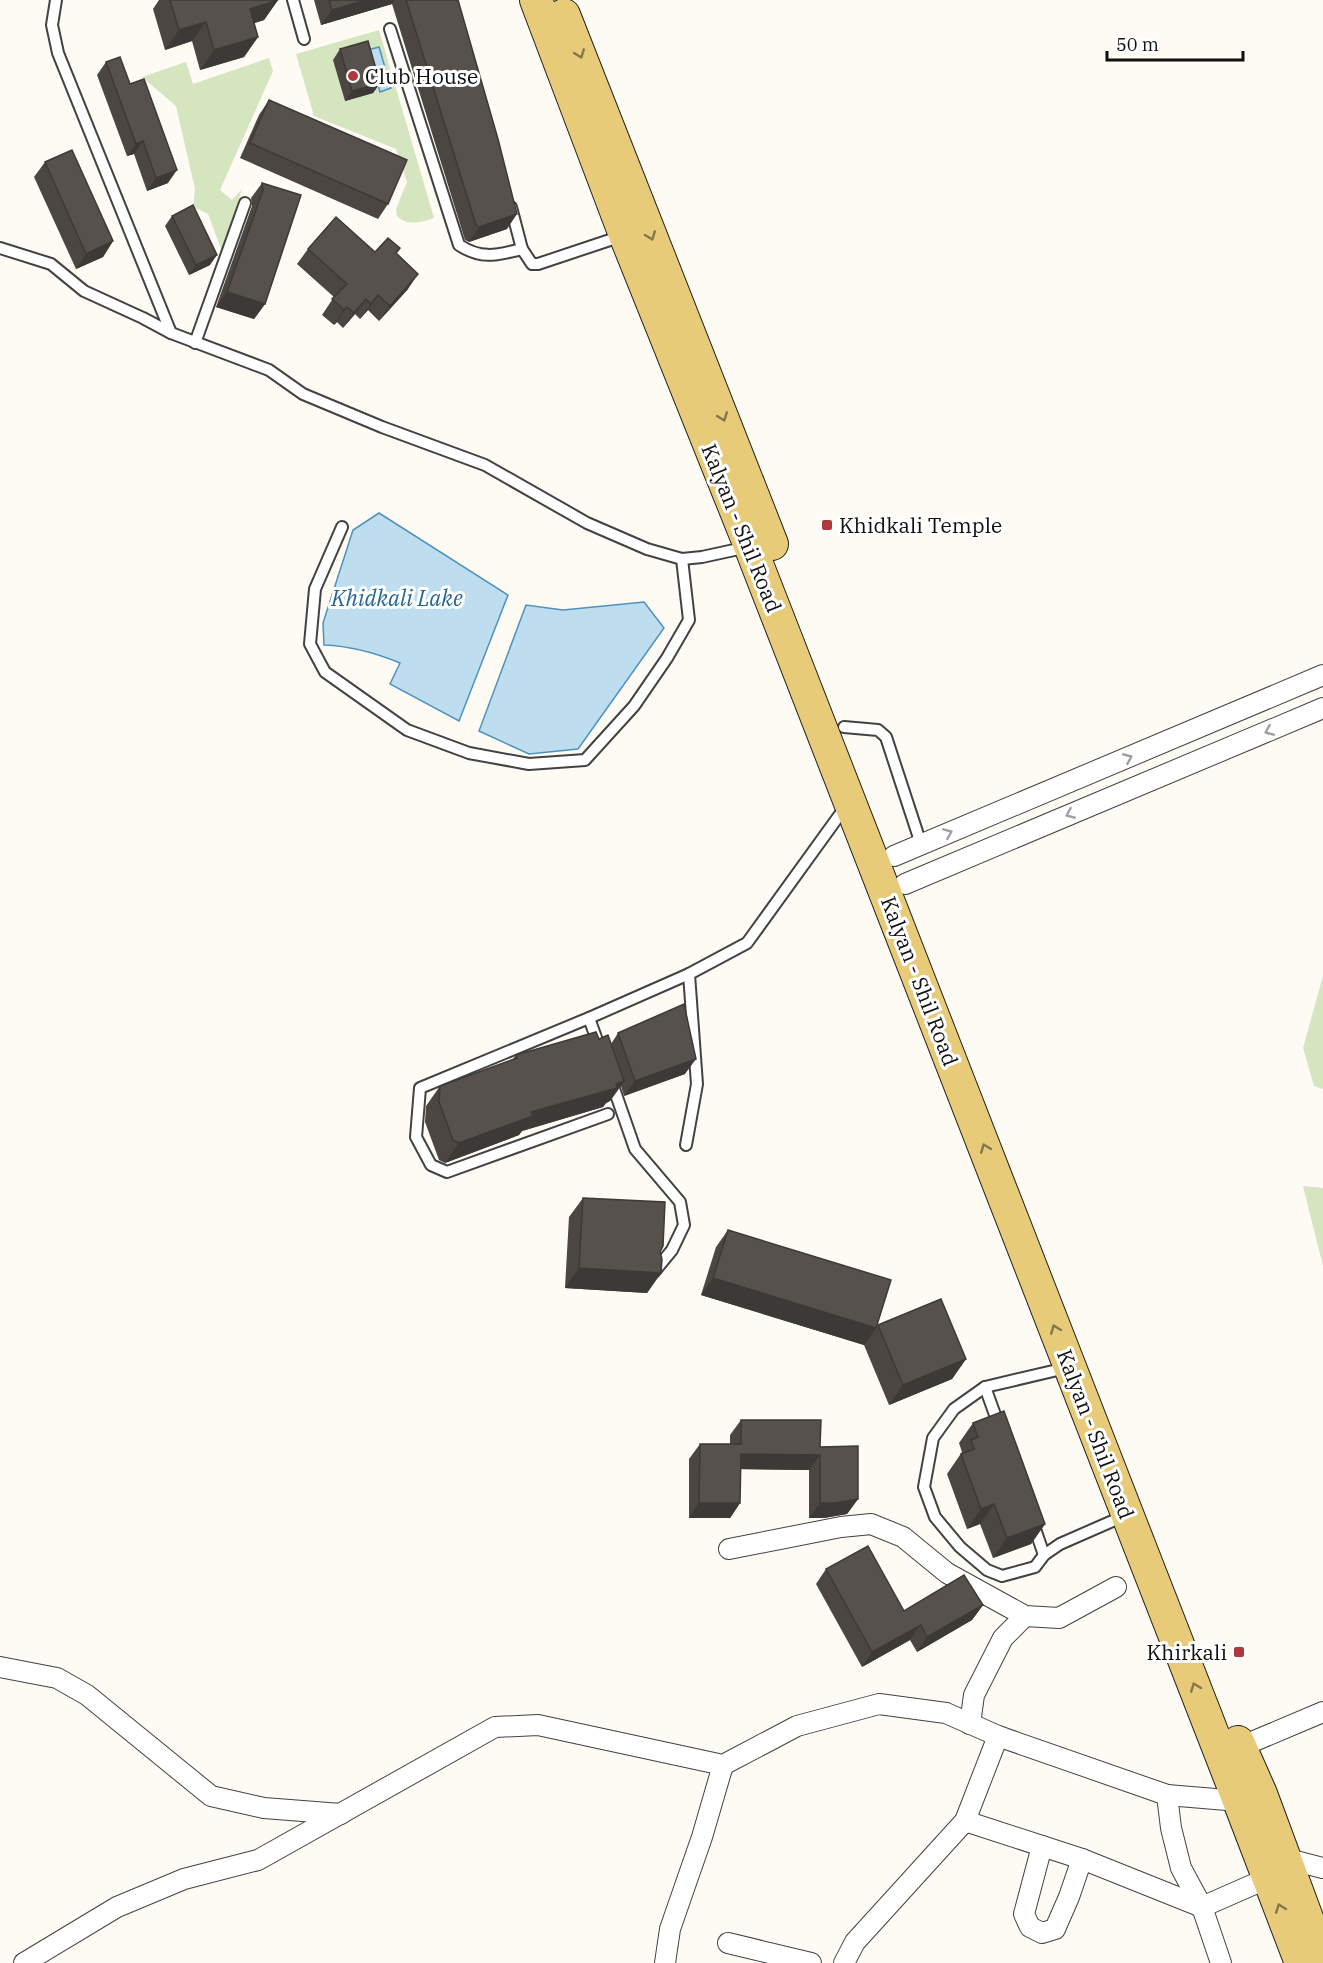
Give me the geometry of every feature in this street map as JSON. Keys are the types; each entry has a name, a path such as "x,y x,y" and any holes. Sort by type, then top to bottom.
{"main road":[{"name":"Kalyan - Shil Road","path":"536,0 625,235 760,543 843,727 907,861 1240,1747 1250,1797"},
{"name":"Kalyan - Shil Road","path":"559,0 760,543 849,801 1127,1515 1250,1797 1276,1868 1300,1963"},
{"name":"Kalyan - Shil Road","path":"1276,1868 1323,1961"}],"street":[{"path":"907,861 1323,675"},
{"path":"907,861 1323,708"},
{"path":"729,1549 841,1527 871,1524 903,1537 947,1573 1025,1616 1059,1618 1116,1587"},
{"path":"970,1724 974,1695 1003,1638 1025,1616"},
{"path":"0,1667 57,1678 87,1695 211,1796 264,1808 341,1814"},
{"path":"24,1963 117,1907 184,1879 258,1860 495,1727 538,1725 723,1766 797,1726 879,1704 946,1713 998,1736 1167,1794 1250,1797"},
{"path":"1240,1747 1323,1712"},
{"path":"844,1963 855,1942 965,1821 998,1736"},
{"path":"665,1963 670,1929 702,1837 723,1766"},
{"path":"1167,1794 1171,1828 1181,1868 1202,1907 1221,1963"},
{"path":"965,1821 1082,1859 1202,1907 1276,1868 1323,1868"},
{"path":"1042,1846 1024,1914 1030,1927 1042,1933 1055,1929 1082,1859"},
{"path":"728,1943 811,1963"}],"lane":[{"path":"56,0 52,25 58,53 171,333"},
{"path":"293,0 304,39"},
{"path":"390,29 459,245 478,255 494,256 522,249"},
{"path":"507,193 522,249 532,264 625,235"},
{"path":"195,343 245,203"},
{"path":"0,248 51,264 84,291 171,333 269,370 303,394 382,427 485,465 587,523 647,549 682,559 702,557 760,543"},
{"path":"342,527 315,589 310,644 325,672 406,730 469,753 529,764 585,760 634,706 667,658 689,620 682,559"},
{"path":"608,1114 447,1172 431,1165 416,1137 420,1088 689,974 747,943 849,801"},
{"path":"686,1145 697,1084 689,974"},
{"path":"589,1018 635,1149 680,1202 684,1225 672,1250 653,1273"},
{"path":"1070,1367 985,1387 954,1409 933,1438 924,1487 934,1517 960,1547 987,1570 1002,1575 1035,1567 1044,1555 1060,1544 1127,1515"},
{"path":"985,1387 1001,1432"},
{"path":"1028,1510 1044,1555"}],"green space":[{"path":"379,30 434,218 419,222 406,222 397,216 396,209 407,182 396,149 314,116 296,54"},
{"path":"269,58 273,71 220,190 232,200 242,189 222,251 208,214 193,207 195,189 176,106 142,77 186,62 193,84"},
{"path":"1323,976 1323,1089 1314,1086 1303,1048"},
{"path":"1303,1186 1323,1188 1323,1266"}],"water":[{"path":"379,47 391,88 380,92 368,50"},
{"name":"Khidkali Lake","path":"379,513 508,595 459,721 390,684 400,663 363,651 324,645 323,623 353,530"},
{"name":"Khidkali Lake","path":"644,602 664,628 578,749 529,754 479,731 526,605 563,610"}],"building":[{"path":"170,0 278,0 250,9 258,37 214,50 206,22 179,30"},
{"path":"329,0 366,0 332,10"},
{"path":"406,0 458,0 517,214 479,227 476,225"},
{"path":"368,41 380,83 352,91 340,49"},
{"path":"120,57 130,84 144,79 177,170 156,178 143,141 136,144 106,62"},
{"path":"269,100 407,160 388,204 250,143"},
{"path":"72,150 113,241 86,254 45,162"},
{"path":"262,183 301,195 265,304 227,292 263,190"},
{"path":"193,205 217,255 196,265 172,216"},
{"path":"336,217 375,252 388,238 400,248 396,253 418,274 390,306 378,295 371,304 366,299 354,313 347,307 344,310 332,299 347,284 308,249"},
{"path":"684,1004 696,1059 635,1081 618,1033"},
{"path":"596,1032 599,1039 608,1035 624,1081 616,1084 617,1088 531,1112 533,1116 459,1143 453,1140 439,1102 440,1086 517,1058 516,1055"},
{"path":"583,1198 665,1202 663,1246 660,1252 661,1273 579,1268"},
{"path":"728,1230 891,1280 876,1328 713,1278"},
{"path":"941,1299 966,1359 903,1385 878,1325"},
{"path":"1004,1411 1045,1524 1007,1538 994,1504 981,1509 961,1454 974,1449 971,1440 978,1437 973,1423"},
{"path":"741,1420 821,1420 820,1447 858,1446 858,1499 820,1503 820,1455 741,1454 740,1503 699,1503 700,1444 741,1444"},
{"path":"868,1546 904,1611 964,1575 983,1605 927,1637 921,1625 872,1652 826,1569"}],"place":[{"name":"Club House","path":"353,76"},
{"name":"Khidkali Temple","path":"827,525"},
{"name":"Khirkali","path":"1239,1652"}]}
